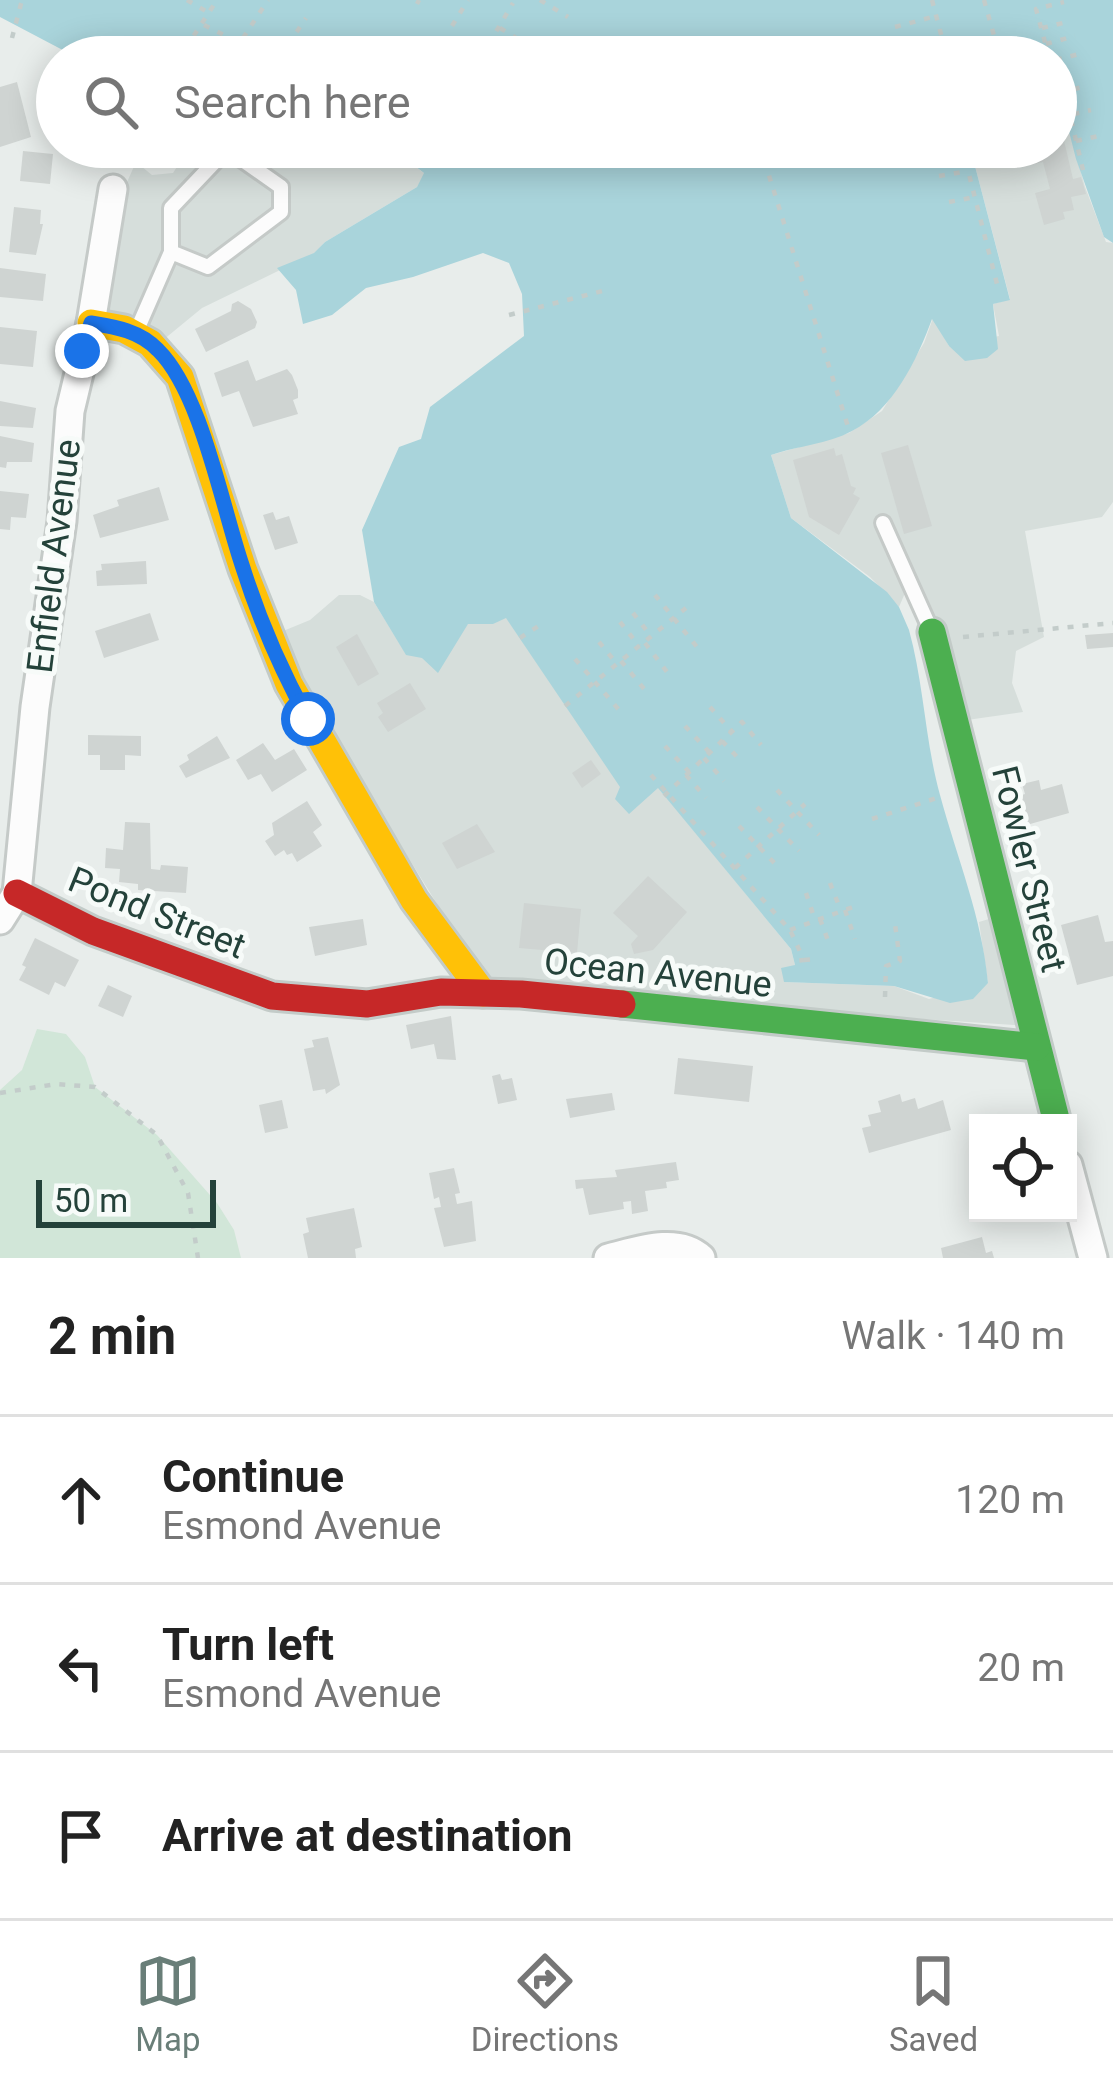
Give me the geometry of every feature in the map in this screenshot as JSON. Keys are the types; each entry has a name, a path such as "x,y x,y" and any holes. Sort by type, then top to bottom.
{"street":[{"name":"Enfield Avenue","path":"0,920 17,893 35,707 62,521 70,411 91,323 113,189"},
{"path":"91,323 135,334 161,352 180,377 243,569 289,684 414,900 483,993"},
{"name":"Fowler Street","path":"933,636 1055,1114"},
{"name":"Pond Street","path":"17,893 93,932 272,995"},
{"name":"Ocean Avenue","path":"272,995 367,1004 442,992 521,994 1036,1047"},
{"path":"1077,1197 1094,1258"},
{"path":"608,1258 672,1246 694,1251 701,1258"}],"lane":[{"path":"135,334 171,252 171,208 208,168"},
{"path":"171,252 208,267 281,212 281,187 255,168"},
{"path":"883,523 933,636"}],"path":[{"path":"12,38 22,0"},
{"path":"187,0 209,13"},
{"path":"194,36 217,0"},
{"path":"244,36 268,0"},
{"path":"452,26 468,0"},
{"path":"540,0 568,17"},
{"path":"932,0 941,36"},
{"path":"984,0 994,36"},
{"path":"494,36 512,1"},
{"path":"1044,36 1036,9 1064,2"},
{"path":"896,27 936,16"},
{"path":"293,36 306,18"},
{"path":"1042,28 1071,22"},
{"path":"202,24 226,36"},
{"path":"499,28 512,36"},
{"path":"1077,90 1088,86"},
{"path":"1077,113 1091,110"},
{"path":"1077,141 1099,136"},
{"path":"1077,145 1083,170"},
{"path":"767,168 850,433"},
{"path":"967,168 998,288"},
{"path":"939,176 968,171"},
{"path":"949,202 974,196"},
{"path":"509,315 610,289"},
{"path":"656,595 697,647"},
{"path":"566,706 686,608"},
{"path":"633,613 651,637"},
{"path":"620,622 667,672"},
{"path":"933,636 1113,623"},
{"path":"520,638 540,625"},
{"path":"599,642 645,690"},
{"path":"575,659 620,711"},
{"path":"710,707 732,732"},
{"path":"666,794 742,722 761,746"},
{"path":"685,726 724,781"},
{"path":"722,741 742,762"},
{"path":"664,746 706,797"},
{"path":"651,775 790,930 804,960"},
{"path":"778,790 819,836"},
{"path":"872,819 944,796"},
{"path":"735,868 806,804"},
{"path":"757,807 799,851"},
{"path":"739,826 780,868"},
{"path":"830,883 855,939"},
{"path":"806,893 830,946"},
{"path":"790,930 853,907"},
{"path":"885,997 886,966 900,961 895,924"},
{"path":"794,961 816,959"},
{"path":"0,1093 56,1084 95,1087 157,1135 188,1192 198,1258"}],"shaded area":[{"path":"1077,158 1106,242 1113,243 1113,502 1102,517 1025,531 1044,637 1016,651 1012,683 1023,712 953,722 917,605 905,593 899,607 870,577 791,518 771,455 849,433 882,411 924,343 933,318 949,346 999,336 993,304 1010,299 976,168 1077,168"},
{"path":"133,168 152,175 173,173 176,168 417,168 425,174 417,187 325,242 315,253 202,308 157,345 104,324 111,218"},
{"path":"339,595 360,595 374,602 406,654 468,624 492,624 506,617 621,787 658,787 791,949 795,965 784,982 894,986 929,999 988,983 979,922 1002,915 1030,1026 491,991 271,636 310,620"}],"green space":[{"path":"37,1029 66,1034 85,1057 95,1087 157,1135 217,1203 234,1230 241,1258 0,1258 0,1090 22,1070"}],"water":[{"path":"0,0 1113,0 1113,243 1104,237 1077,162 1077,36 36,36 0,17"},
{"path":"417,168 975,168 1010,300 993,304 998,349 987,358 965,361 932,319 902,382 867,422 833,439 771,455 791,518 887,592 909,630 935,775 985,959 988,983 973,999 950,1003 894,986 784,982 781,968 795,965 791,949 658,788 629,814 615,799 620,787 506,618 493,624 468,624 438,673 422,658 406,655 374,602 362,530 399,447 421,439 430,407 524,336 522,294 509,263 483,253 366,288 332,315 303,324 296,290 277,268 314,253 417,187 424,173"}],"building":[{"path":"17,82 31,137 0,147 0,87"},
{"path":"23,151 36,152 36,168 52,168 50,184 20,181"},
{"path":"1045,168 1070,168 1073,179 1081,177 1086,194 1071,197 1074,210 1063,212 1065,219 1044,225 1035,193 1050,189"},
{"path":"14,207 41,210 36,255 9,252"},
{"path":"0,268 46,274 43,301 0,297"},
{"path":"238,301 251,309 255,328 206,352 195,329 231,311"},
{"path":"0,327 37,331 33,367 0,364"},
{"path":"248,360 256,381 287,369 298,390 293,400 298,414 253,427 239,391 222,397 214,373"},
{"path":"0,401 36,408 33,428 0,426"},
{"path":"0,436 34,443 32,462 7,462 6,468 0,467"},
{"path":"908,445 932,526 904,534 881,453"},
{"path":"834,448 836,456 842,454 851,486 856,488 853,494 860,498 839,535 809,517 793,460"},
{"path":"159,487 169,520 100,538 93,515 119,506 117,500"},
{"path":"0,491 29,494 26,518 11,517 10,530 0,529"},
{"path":"273,512 276,520 289,516 298,543 275,550 263,515"},
{"path":"146,561 147,584 97,586 96,571 102,570 101,564"},
{"path":"150,613 159,640 104,658 95,631"},
{"path":"1113,633 1113,647 1087,649 1085,635"},
{"path":"357,634 379,674 358,686 336,647"},
{"path":"410,683 426,709 388,732 378,717 383,713 377,703"},
{"path":"88,735 141,736 141,756 125,755 125,770 100,770 100,755 88,755"},
{"path":"217,736 230,758 186,778 179,766 189,760 187,755"},
{"path":"263,743 275,760 294,749 307,770 272,792 261,774 248,780 236,760"},
{"path":"591,760 601,774 582,788 572,773"},
{"path":"1039,780 1041,790 1062,784 1069,813 1016,828 1008,799 1025,794 1022,784"},
{"path":"307,801 322,825 313,832 322,846 297,862 284,850 275,856 265,841 274,835 272,823"},
{"path":"125,822 150,823 151,869 188,867 186,893 138,890 138,884 119,882 120,869 105,868 106,848 123,850"},
{"path":"477,824 495,852 457,869 442,843"},
{"path":"648,876 687,912 653,950 634,954 631,944 638,936 613,913"},
{"path":"524,903 581,909 577,953 519,948"},
{"path":"1098,915 1105,942 1113,941 1113,976 1077,985 1061,925"},
{"path":"363,919 367,945 315,956 309,927"},
{"path":"35,938 79,960 65,987 55,982 49,995 19,980"},
{"path":"108,985 132,996 123,1017 98,1006"},
{"path":"451,1016 456,1060 437,1059 434,1044 411,1049 406,1025"},
{"path":"328,1037 340,1085 326,1094 325,1089 313,1091 304,1049 314,1047 312,1040"},
{"path":"678,1058 753,1066 749,1102 674,1094"},
{"path":"500,1074 502,1080 512,1078 517,1100 498,1104 492,1076"},
{"path":"612,1093 615,1110 570,1118 566,1099"},
{"path":"900,1094 902,1102 915,1098 918,1109 943,1100 951,1130 869,1153 862,1128 871,1126 868,1115 881,1112 878,1101"},
{"path":"282,1100 288,1128 265,1133 259,1105"},
{"path":"676,1162 679,1180 666,1182 667,1188 645,1191 648,1211 632,1214 631,1201 623,1202 624,1209 589,1215 583,1188 576,1189 575,1180 617,1177 615,1170"},
{"path":"454,1168 460,1193 455,1194 457,1204 472,1201 476,1241 444,1247 434,1208 441,1207 439,1197 434,1199 429,1173"},
{"path":"354,1208 362,1247 355,1249 356,1258 308,1258 303,1234 309,1232 306,1218"},
{"path":"982,1237 986,1253 992,1251 994,1258 943,1258 941,1248"}],"traffic: fast":[{"path":"932,632 1055,1114"},
{"path":"622,1004 1036,1047"}],"traffic: slow":[{"path":"91,323 124,329 150,343 180,377 243,569 289,684 414,900 483,993"}],"traffic: jam":[{"path":"17,893 93,931 272,996 367,1004 441,992 622,1004"}],"route":[{"path":"82,351 91,323 124,329 161,352 180,377 257,608 308,719"}]}
